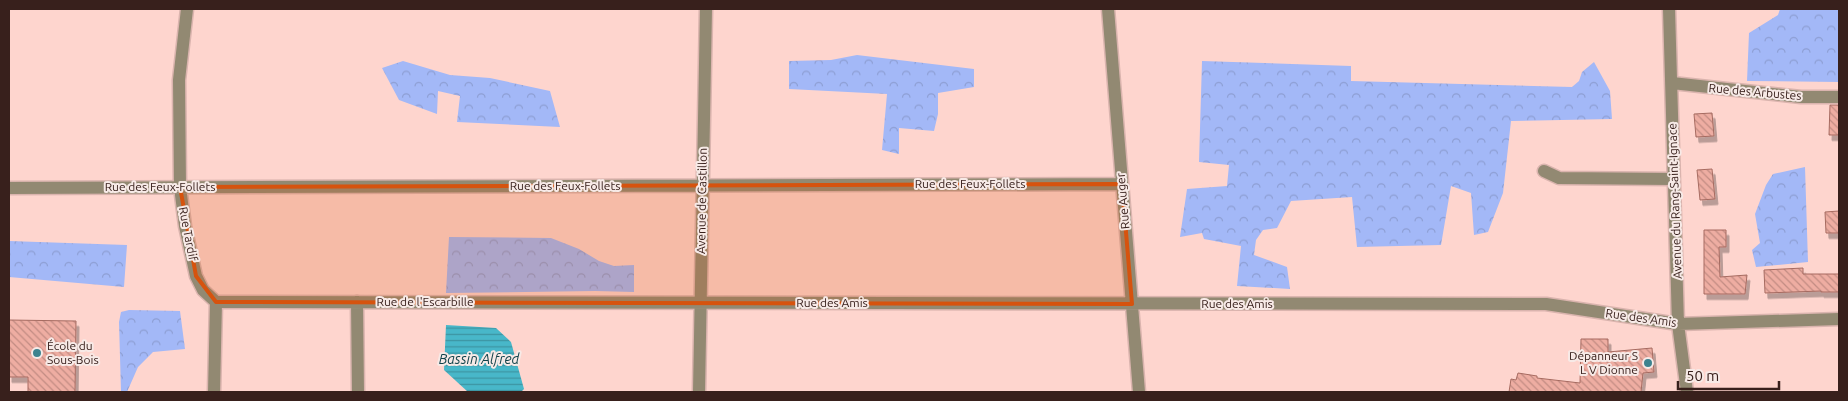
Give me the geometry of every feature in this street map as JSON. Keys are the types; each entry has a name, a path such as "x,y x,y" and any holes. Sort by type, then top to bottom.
{"street":[{"name":"Rue Tardif","path":"188,9 179,80 180,187 184,226 196,276 203,290 216,302"},
{"name":"Avenue de Castillon","path":"699,392 706,9"},
{"name":"Rue Auger","path":"1108,9 1139,392"},
{"name":"Avenue du Rang-Saint-Ignace","path":"1669,9 1678,324 1687,392"},
{"name":"Rue des Arbustes","path":"1672,83 1801,96 1839,97"},
{"path":"1544,171 1559,178 1673,179"},
{"name":"Rue des Feux-Follets","path":"9,188 1122,184"},
{"path":"214,392 216,302"},
{"name":"Rue de l'Escarbille","path":"216,302 634,302"},
{"path":"357,302 358,392"},
{"name":"Rue des Amis","path":"634,302 1546,304 1678,324 1839,319"}],"highlighted area":[{"path":"1122,184 1132,304 216,302 196,276 180,187"}],"green space":[{"path":"1780,9 1839,9 1839,82 1747,81 1749,33 1778,15"},
{"path":"857,55 974,69 974,87 938,93 938,114 934,131 899,128 899,154 882,150 887,94 789,89 789,61 831,60"},
{"path":"403,61 450,75 490,78 550,91 560,127 457,122 460,96 438,91 437,114 399,100 382,68"},
{"path":"1202,61 1351,66 1351,81 1572,87 1579,81 1582,72 1594,62 1610,91 1612,119 1511,121 1503,193 1488,232 1474,235 1471,193 1451,186 1441,245 1357,247 1352,197 1291,201 1277,228 1263,230 1256,240 1254,255 1287,267 1290,289 1237,286 1241,246 1204,239 1202,233 1180,237 1187,189 1227,186 1229,165 1199,162"},
{"path":"1805,167 1808,262 1756,267 1752,250 1760,243 1755,214 1766,185 1773,174"},
{"path":"449,237 551,238 579,249 599,261 614,266 634,265 634,292 446,293"},
{"path":"9,241 127,245 124,287 9,277"},
{"path":"129,310 180,311 185,349 153,352 138,367 127,392 121,392 119,322 121,312"}],"water":[{"name":"Bassin Alfred","path":"446,325 496,328 511,342 524,389 521,392 468,392 444,370"}],"building":[{"path":"1830,105 1839,105 1839,135 1829,135"},
{"path":"1712,113 1714,136 1696,137 1694,114"},
{"path":"1712,169 1715,199 1700,200 1697,170"},
{"path":"1839,211 1839,233 1826,233 1825,212"},
{"path":"1704,230 1726,230 1726,247 1719,247 1720,277 1747,275 1745,294 1704,294"},
{"path":"1803,268 1803,274 1839,274 1839,292 1765,293 1764,270"},
{"path":"9,320 76,321 75,392 28,392 28,377 9,377"},
{"path":"1581,339 1608,339 1608,352 1652,348 1654,372 1643,373 1641,392 1509,392 1511,379 1516,380 1518,373 1537,376 1537,378 1580,383"}],"place":[{"name":"École du Sous-Bois","path":"37,353"},
{"name":"Dépanneur S L V Dionne","path":"1648,363"}]}
